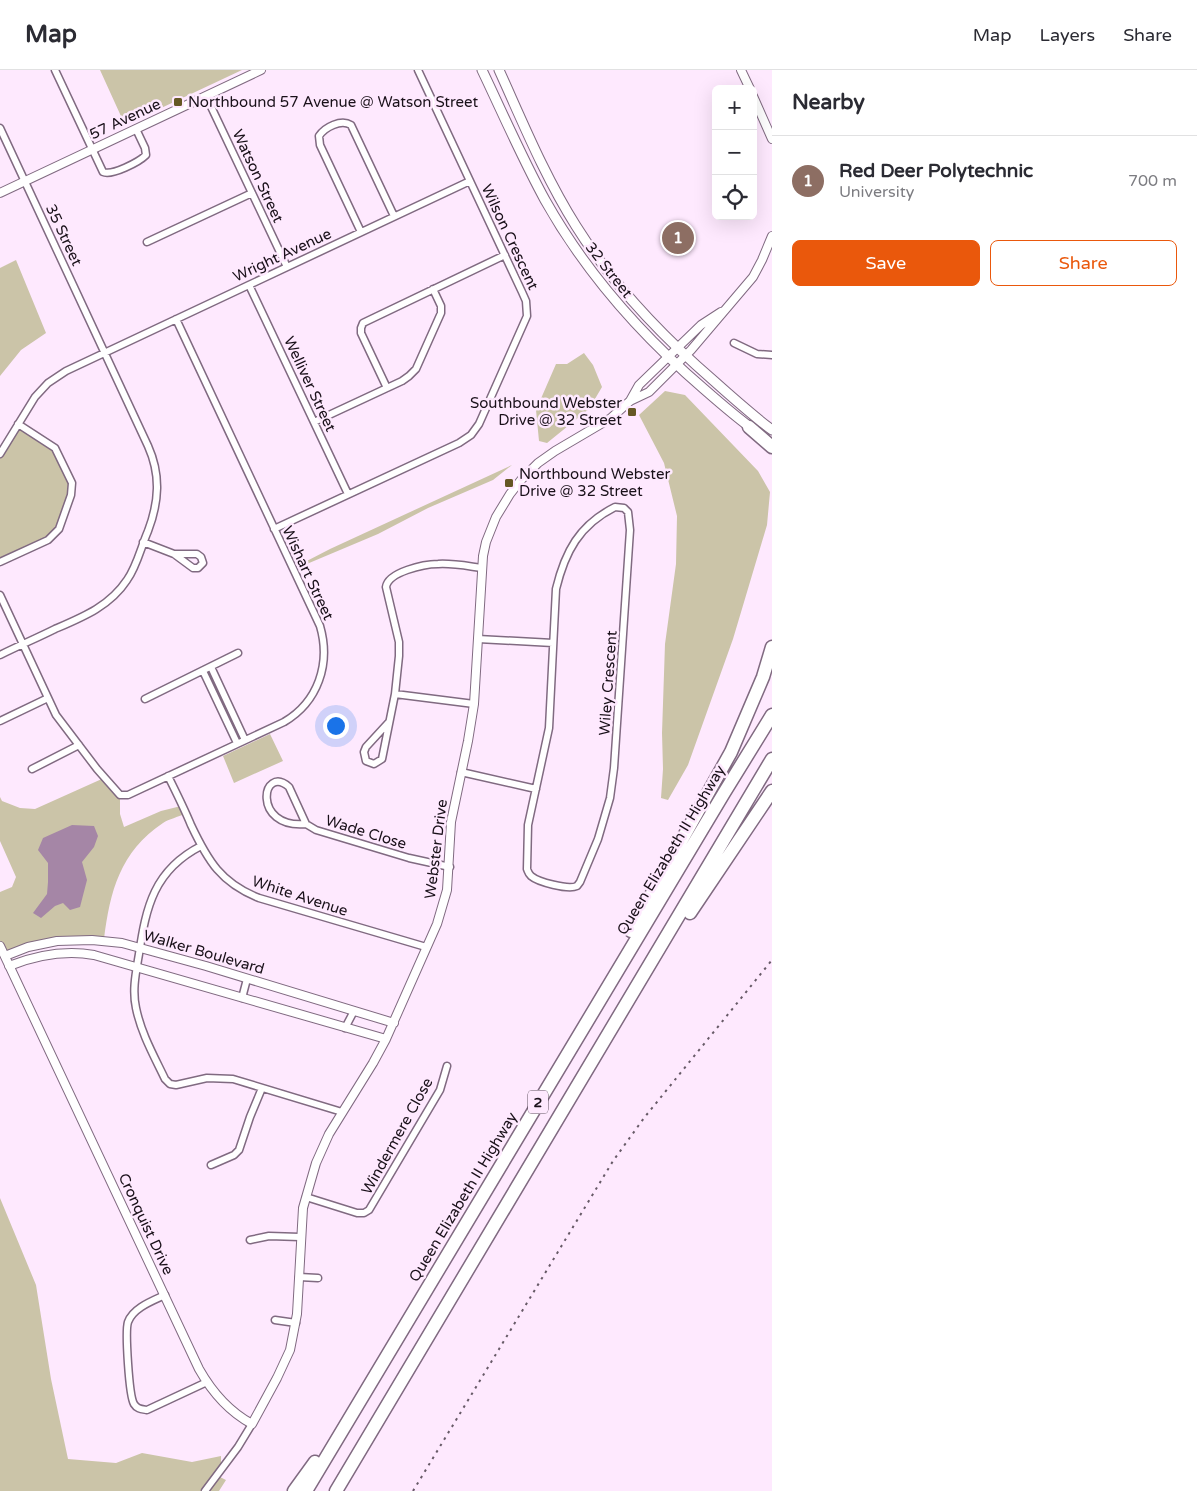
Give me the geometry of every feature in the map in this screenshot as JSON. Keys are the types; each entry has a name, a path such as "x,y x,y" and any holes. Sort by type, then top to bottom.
{"highway":[{"path":"749,427 772,447"},
{"path":"554,1076 575,1031 731,752 763,677 772,648"},
{"name":"Queen Elizabeth II Highway","path":"306,1491 724,792 772,715"},
{"name":"2","path":"336,1491 772,759"},
{"path":"604,1043 772,791"},
{"path":"294,1491 357,1406"}],"main road":[{"name":"32 Street","path":"482,70 532,176 558,223 613,299 668,358 749,427 772,443"},
{"name":"32 Street","path":"499,70 551,183 590,249 620,287 685,356 756,419 772,430"}],"street":[{"path":"55,70 92,150 102,170 106,173 112,173 146,155 146,148 136,129"},
{"name":"57 Avenue","path":"0,193 261,70"},
{"name":"Wilson Crescent","path":"274,529 459,443 471,435 476,428 527,316 524,297 418,70"},
{"path":"741,70 748,85"},
{"name":"Watson Street","path":"206,96 287,267"},
{"path":"757,105 772,139"},
{"path":"361,232 320,145 319,136 324,130 341,123 351,125 394,216"},
{"name":"35 Street","path":"0,128 148,446 154,460 157,479 156,503 129,577 105,604 88,614 0,655"},
{"name":"Wright Avenue","path":"0,454 35,397 48,383 66,371 470,180"},
{"path":"147,242 252,193"},
{"path":"725,309 753,277 772,236"},
{"path":"387,388 361,333 361,326 367,320 505,255"},
{"name":"Welliver Street","path":"249,284 348,494"},
{"path":"314,422 410,376 419,363 441,313 441,306 433,289"},
{"name":"Webster Drive","path":"630,401 639,386 701,325 725,309"},
{"name":"Webster Drive","path":"252,1424 290,1350 296,1323 300,1237 306,1197 322,1148 386,1039 437,924 443,906 450,867 452,822 474,704 482,568 486,542 496,517 510,494 538,462 611,418 630,401 649,392 685,356 725,309"},
{"name":"Wishart Street","path":"0,595 60,721 120,795 128,795 284,722 301,709 316,690 324,665 324,649 320,626 176,319"},
{"path":"734,343 758,354 772,355"},
{"path":"0,562 54,536 73,490 71,479 54,448 18,424"},
{"name":"Wiley Crescent","path":"615,507 624,508 628,512 630,559 610,798 598,839 580,882 572,888 562,887 534,878 527,871 528,824 536,789 549,728 556,589 561,567 567,552 586,527 615,507"},
{"path":"143,542 174,554"},
{"path":"389,722 366,747 364,752 366,761 374,764 382,759 395,694 399,642 386,588 387,583 400,573 435,564 482,568"},
{"path":"478,639 553,643"},
{"path":"144,698 238,653"},
{"path":"211,667 245,740"},
{"path":"203,671 237,743"},
{"path":"395,694 474,704"},
{"path":"0,721 48,698"},
{"path":"32,769 78,745"},
{"path":"461,772 536,789"},
{"name":"White Avenue","path":"168,776 201,846 218,872 235,886 250,894 426,947"},
{"name":"Wade Close","path":"306,824 289,787 285,783 280,782 275,782 269,786 266,792 266,799 276,817 286,823 293,825 306,824 323,832 409,858 450,867"},
{"path":"201,846 176,862 159,884 147,911 137,966 134,988 136,1009 144,1034 168,1082 176,1085 202,1078 223,1078 342,1112"},
{"name":"Walker Boulevard","path":"5,956 40,945 70,940 106,941 140,948 394,1022"},
{"name":"Cronquist Drive","path":"0,946 207,1382 228,1407 252,1424"},
{"path":"9,966 44,955 74,953 102,957 386,1039"},
{"path":"242,998 247,979"},
{"path":"346,1028 354,1011"},
{"name":"Windermere Close","path":"306,1197 357,1213 366,1212 371,1207 440,1090 447,1066"},
{"path":"211,1165 234,1155 239,1150 262,1088"},
{"path":"250,1240 269,1236 300,1237"},
{"path":"299,1277 318,1278"},
{"path":"165,1295 135,1312 128,1323 129,1382 132,1402 139,1409 147,1410 207,1382"},
{"path":"275,1320 296,1323"},
{"path":"205,1491 238,1447 252,1424"}],"shaded area":[{"path":"100,70 242,70 125,125"},
{"path":"16,260 46,333 21,350 0,376 0,268"},
{"path":"584,353 593,365 602,387 589,409 547,443 539,441 536,410 556,364 567,364"},
{"path":"665,391 685,395 758,471 770,492 767,525 733,639 688,765 668,800 661,798 663,769 662,733 665,644 676,564 677,516 664,463 639,415"},
{"path":"18,424 56,450 72,483 54,535 0,562 0,454"},
{"path":"512,465 493,480 428,508 378,534 302,566 301,564 330,549"},
{"path":"270,734 283,761 234,783 223,756"},
{"path":"104,778 120,795 120,814 124,827 161,811 181,806 185,814 165,822 148,834 127,860 114,889 106,921 104,939 85,937 5,956 0,946 0,892 12,887 16,877 0,841 0,797 2,801 20,808 35,809"},
{"path":"72,825 94,826 98,836 94,847 82,862 87,880 80,907 70,910 63,903 55,906 41,918 33,913 47,894 48,863 38,850 43,838"},
{"path":"0,1198 36,1285 51,1379 68,1459 116,1463 142,1453 192,1462 221,1456 221,1465 214,1474 226,1480 219,1491 0,1491"}],"railway":[{"path":"413,1491 613,1161 644,1118 772,960"}],"place":[{"name":"Northbound 57 Avenue @ Watson Street","path":"178,102"},
{"name":"Red Deer Polytechnic","path":"678,238"},
{"name":"Southbound Webster Drive @ 32 Street","path":"632,412"},
{"name":"Northbound Webster Drive @ 32 Street","path":"509,483"}]}
